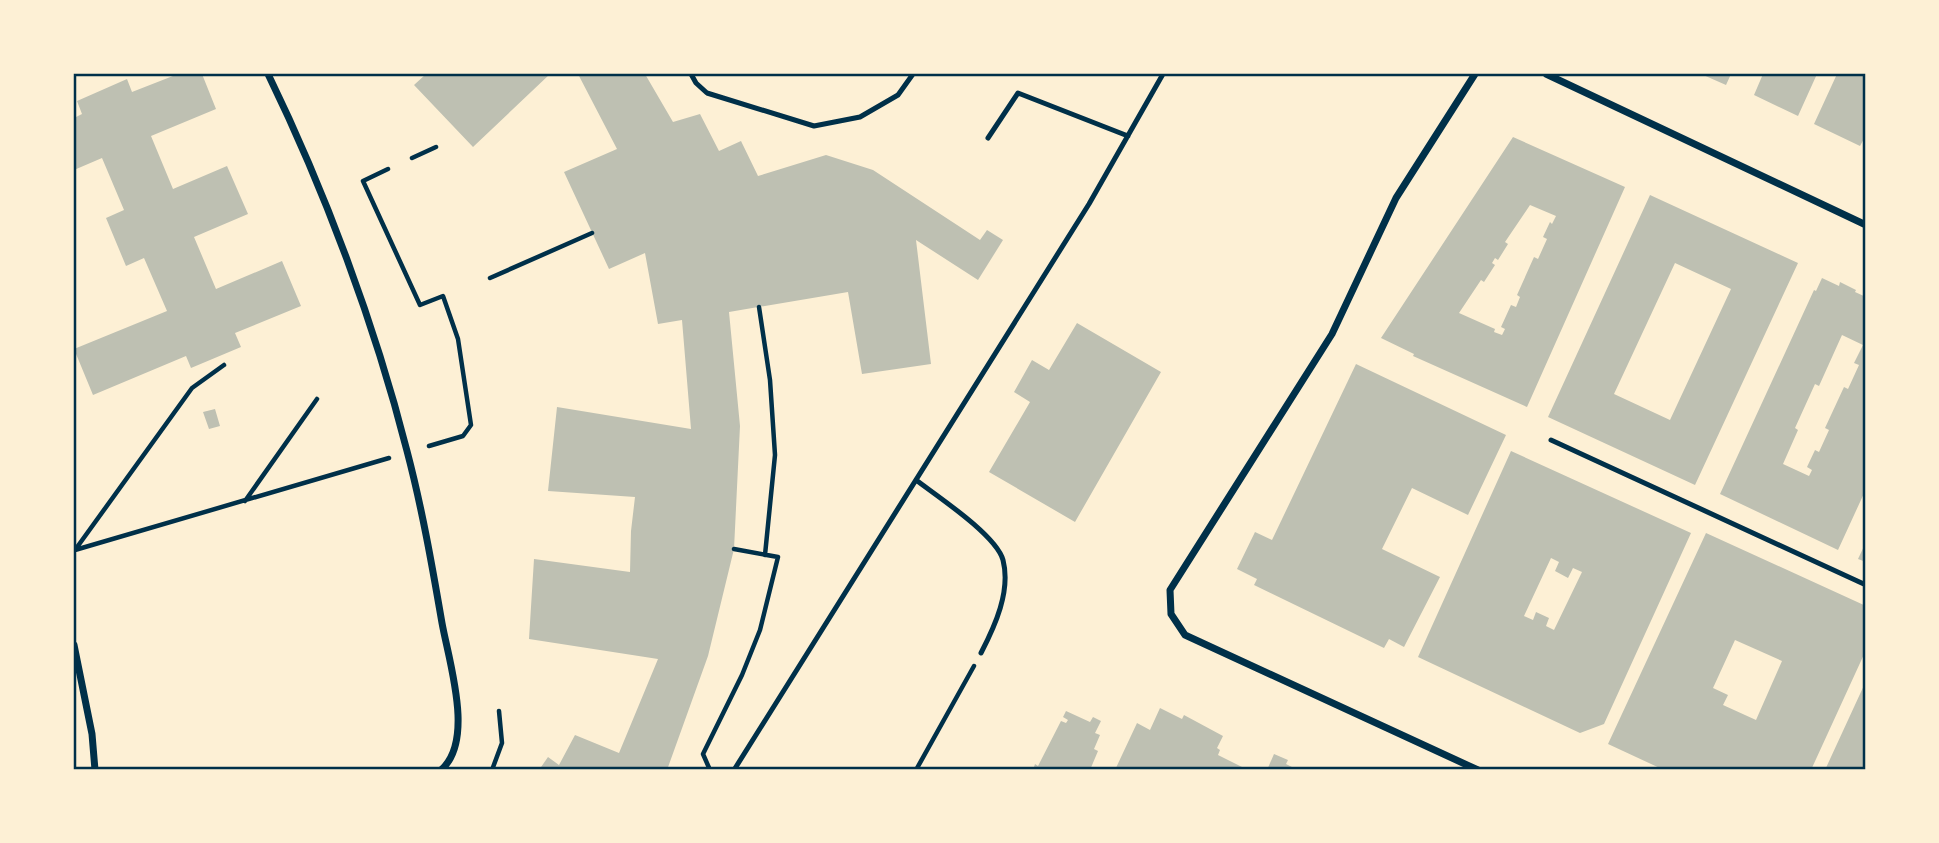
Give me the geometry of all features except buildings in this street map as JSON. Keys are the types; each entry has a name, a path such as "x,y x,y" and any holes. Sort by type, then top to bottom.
{"street":[{"path":"268,74 290,120 338,241 383,365 408,453 456,699 459,736 450,762 441,769"},
{"path":"1475,74 1396,198 1332,334 1170,590 1171,614 1185,635 1478,769"},
{"path":"1546,74 1866,225"},
{"path":"74,645 92,734 95,769"}],"lane":[{"path":"691,74 707,93 814,126 860,117 898,95 913,74"},
{"path":"734,769 1089,204 1163,74"},
{"path":"988,138 1018,93 1128,136"},
{"path":"1551,440 1866,585"},
{"path":"916,480 993,542 1003,558 1005,582 996,625 981,653"}],"path":[{"path":"412,158 436,147"},
{"path":"388,169 363,181 420,305 450,294"},
{"path":"490,278 592,233"},
{"path":"429,446 463,436 471,425 458,339 443,296"},
{"path":"759,307 770,380 775,455 765,555"},
{"path":"224,365 192,388 75,550 391,458"},
{"path":"244,502 317,399"},
{"path":"710,769 704,754 742,676 760,630 778,557 734,549"},
{"path":"916,769 981,653"},
{"path":"492,769 502,743 499,711"}]}
